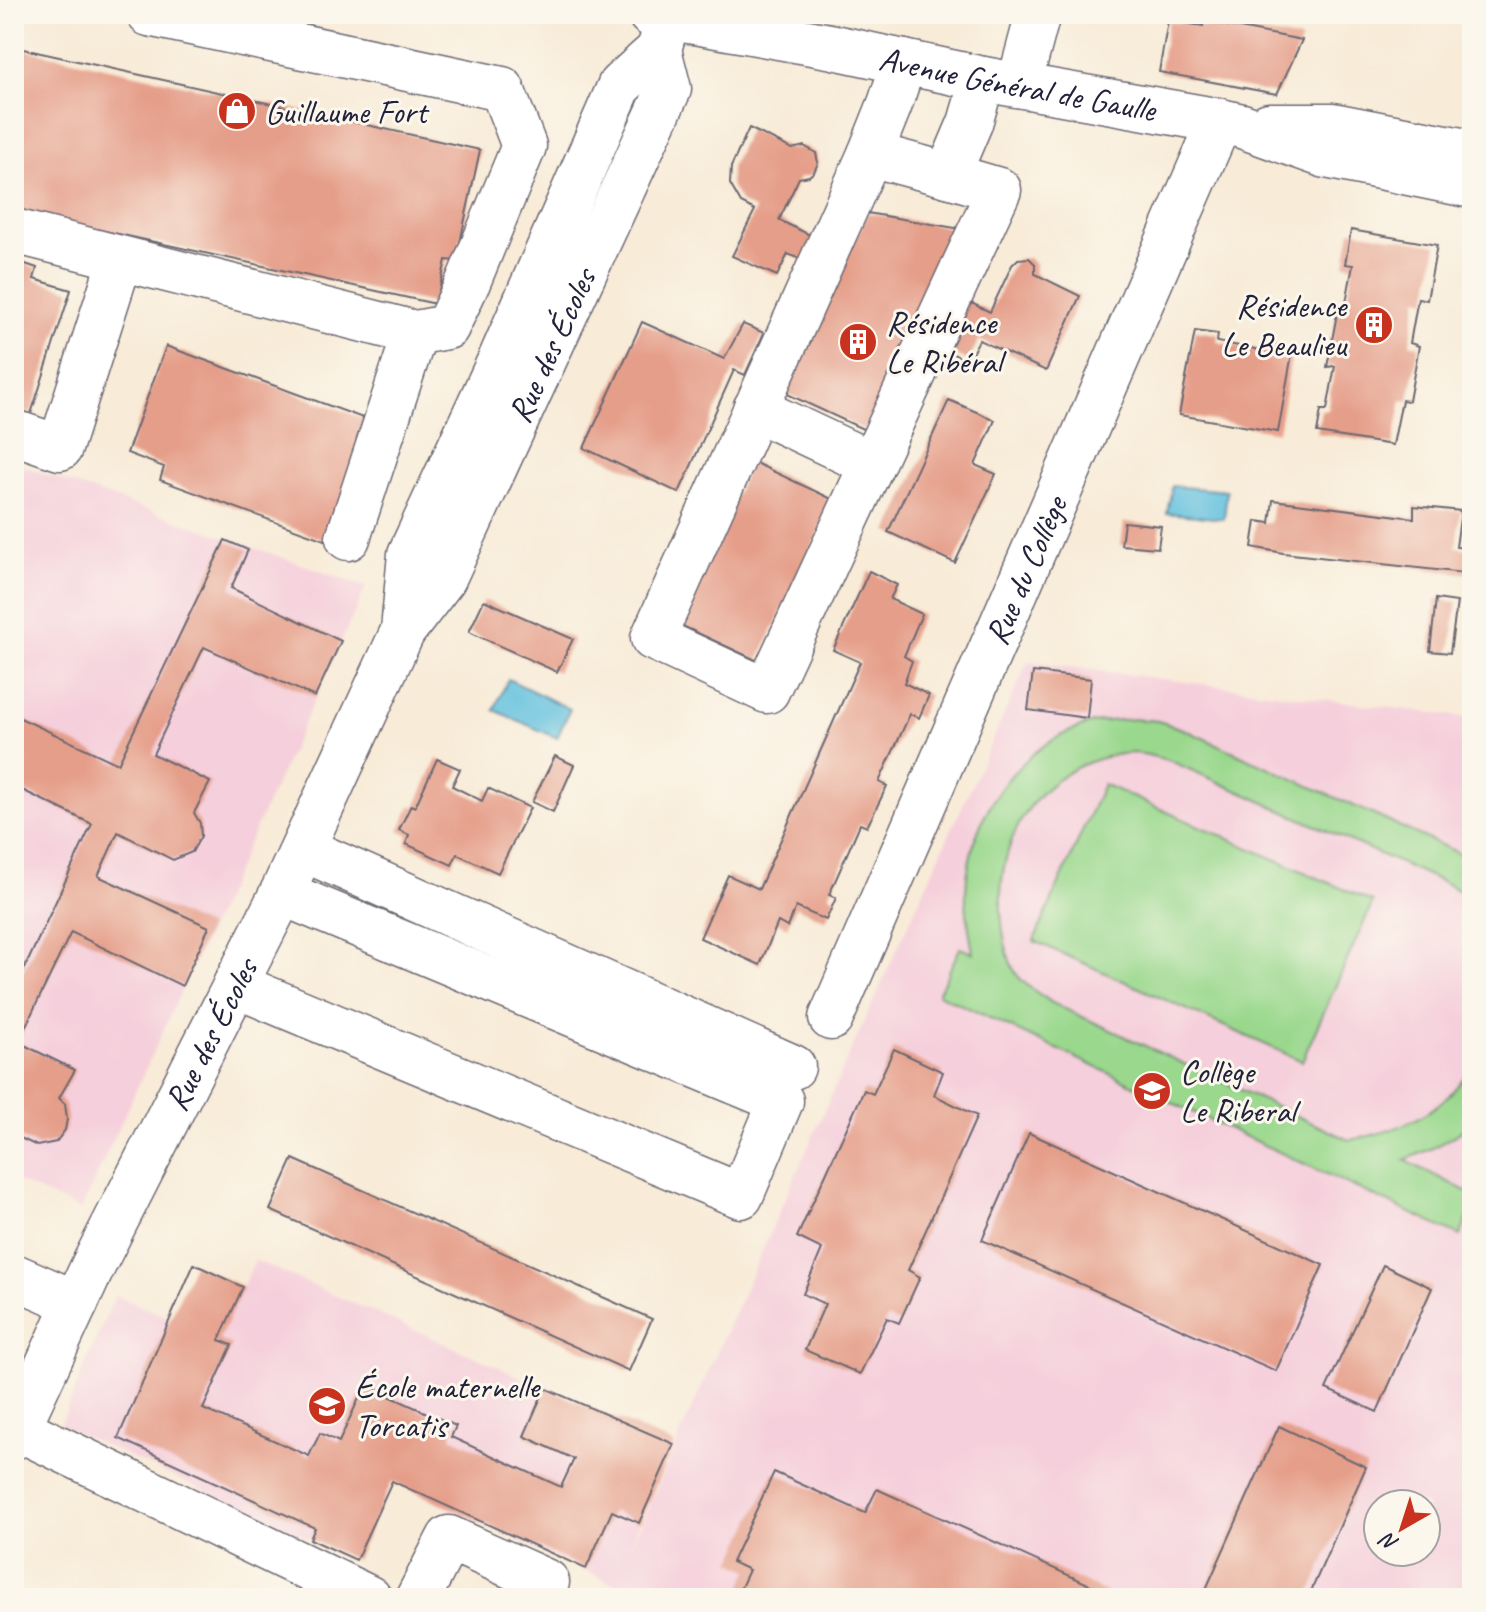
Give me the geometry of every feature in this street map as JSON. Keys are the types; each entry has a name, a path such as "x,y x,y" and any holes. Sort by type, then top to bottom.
{"street":[{"path":"149,14 502,89 524,146 468,282 431,330 348,538"},
{"path":"948,175 970,123 1001,82 1038,14"},
{"name":"Avenue Général de Gaulle","path":"659,27 829,46 1001,82 1231,123 1333,125 1472,152"},
{"name":"Rue des Écoles","path":"403,631 410,554 500,360 620,85 659,27"},
{"name":"Rue des Écoles","path":"18,1422 282,893 403,631 444,578 669,89 659,27"},
{"path":"870,154 999,190 767,691 653,638 870,154 904,62"},
{"name":"Avenue Général de Gaulle","path":"1231,123 1326,156 1472,186"},
{"name":"Rue du Collège","path":"831,1018 1231,123"},
{"path":"14,231 120,260 431,330 500,360"},
{"path":"14,432 60,448 120,260"},
{"path":"755,409 872,464"},
{"path":"303,849 793,1067"},
{"path":"235,985 741,1196 781,1101 282,893"},
{"path":"14,1276 76,1303"},
{"path":"18,1422 369,1598"},
{"path":"418,1598 449,1538 547,1582"}],"shaded area":[{"path":"14,463 366,587 81,1210 14,1180"},
{"name":"Collège Le Riberal","path":"1028,662 1472,718 1472,1598 608,1598 614,1584 392,1482 356,1560 60,1425 115,1295 219,1339 255,1260 674,1444 626,1557"}],"green space":[{"path":"1136,719 1158,721 1183,729 1472,859 1472,905 1460,891 1447,884 1171,761 1129,753 1087,763 1066,774 1047,788 1020,822 1011,843 1001,888 1003,934 1015,972 1052,1003 1349,1140 1386,1131 1420,1117 1449,1095 1472,1065 1472,1121 1440,1144 1404,1160 1472,1194 1472,1209 1460,1236 938,994 960,948 973,953 966,900 969,864 976,836 1002,787 1020,766 1066,733 1093,723"},
{"path":"1103,784 1373,902 1302,1061 1034,941"}],"water":[{"path":"1172,486 1227,491 1224,519 1167,513"},
{"path":"508,679 570,709 557,738 494,710"}],"building":[{"path":"1168,21 1203,26 1204,21 1302,40 1277,94 1159,72"},
{"path":"14,47 480,150 456,261 446,260 436,304 14,211"},
{"path":"749,128 792,149 804,146 816,153 818,163 809,176 799,178 779,220 816,238 805,261 788,254 777,276 732,256 755,210 741,203 730,184 731,167"},
{"name":"Résidence Le Ribéral","path":"867,213 967,230 865,430 785,393"},
{"name":"Résidence Le Beaulieu","path":"1351,230 1437,245 1427,300 1418,298 1410,343 1419,346 1409,401 1402,400 1393,445 1317,433 1321,410 1327,410 1335,366 1327,367 1338,308 1345,308 1353,265 1345,264"},
{"path":"1029,258 1035,264 1035,274 1080,296 1046,371 979,340 968,361 942,349 965,300 990,312 1012,265 1018,259"},
{"path":"14,260 37,268 34,279 71,290 31,414 14,409"},
{"path":"642,322 724,359 743,324 764,333 745,375 734,370 679,493 584,448"},
{"path":"1195,331 1218,334 1217,342 1261,350 1263,342 1293,348 1278,432 1179,415"},
{"path":"166,346 374,422 330,542 160,480 164,467 127,453"},
{"path":"949,400 995,420 975,465 996,474 955,563 888,532"},
{"path":"751,461 834,500 758,661 676,623"},
{"path":"1273,500 1414,518 1414,506 1461,511 1456,547 1472,549 1472,574 1252,547 1256,521 1270,523"},
{"path":"1124,522 1161,526 1158,548 1121,545"},
{"path":"225,540 248,550 231,588 341,641 315,697 204,647 153,754 210,782 194,813 200,823 201,836 192,852 173,860 118,832 98,876 209,927 182,986 71,932 18,1042 75,1070 59,1098 65,1104 65,1130 56,1142 37,1146 14,1135 14,991 92,824 14,786 14,715 118,764"},
{"path":"869,571 897,585 890,599 922,614 904,656 912,661 904,683 929,695 919,718 910,714 879,782 887,786 867,827 860,824 829,895 836,898 826,920 796,907 787,927 778,922 760,965 700,938 728,875 759,889 860,662 833,650"},
{"path":"1436,599 1457,602 1450,653 1430,651"},
{"path":"484,600 573,639 557,672 469,632"},
{"path":"1033,672 1091,679 1087,718 1028,710"},
{"path":"555,756 574,765 553,812 532,802"},
{"path":"437,759 460,769 452,786 482,801 488,788 530,808 498,873 457,854 452,865 406,844 409,835 399,830 411,805 415,807"},
{"path":"894,1049 943,1072 934,1095 977,1116 908,1270 920,1277 899,1323 887,1318 860,1374 805,1350 825,1304 803,1294 822,1249 797,1237 864,1090 873,1094"},
{"path":"1029,1133 1323,1265 1276,1371 982,1240"},
{"path":"293,1159 652,1319 629,1371 270,1210"},
{"path":"194,1264 243,1287 219,1340 232,1345 203,1409 309,1456 320,1433 339,1442 365,1385 456,1426 451,1437 561,1487 574,1459 524,1436 545,1388 674,1444 639,1523 612,1511 586,1569 392,1481 356,1560 310,1539 315,1528 118,1438"},
{"path":"1383,1265 1432,1288 1377,1412 1326,1389"},
{"path":"1279,1426 1366,1467 1308,1598 1202,1598"},
{"path":"774,1472 865,1513 877,1489 1106,1592 1103,1598 736,1598 749,1570 732,1562"}],"place":[{"name":"Guillaume Fort","path":"237,111"},
{"name":"Résidence Le Beaulieu","path":"1374,325"},
{"name":"Résidence Le Ribéral","path":"858,342"},
{"name":"Collège Le Riberal","path":"1152,1091"},
{"name":"École maternelle Torcatis","path":"327,1406"}]}
